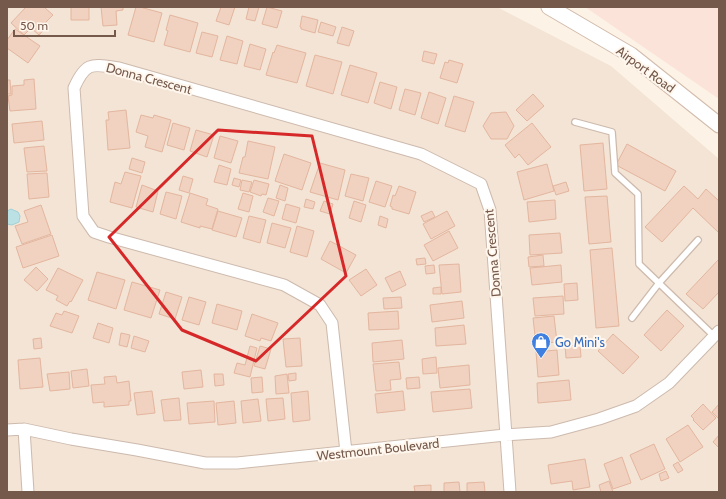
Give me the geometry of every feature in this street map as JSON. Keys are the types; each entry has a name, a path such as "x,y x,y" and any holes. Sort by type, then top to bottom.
{"main road":[{"name":"Airport Road","path":"548,7 631,55 719,125"}],"street":[{"name":"Donna Crescent","path":"346,452 332,323 320,304 284,285 94,232 83,216 74,88 80,75 86,68 97,64 119,68 421,154 481,184 490,210 510,492"},
{"name":"Westmount Boulevard","path":"7,430 24,429 205,463 237,463 505,435 551,432 599,419 636,406 669,383 717,334"},
{"path":"24,429 28,492"}],"lane":[{"path":"576,122 612,132 615,173 638,194 639,264 717,334"},
{"path":"632,318 660,283 698,240"}],"highlighted area":[{"path":"218,130 312,136 346,276 256,361 182,330 109,237"}],"shaded area":[{"path":"7,7 497,7 611,66 719,159 719,492 7,492"},
{"path":"585,7 719,7 719,99"}],"water":[{"path":"11,209 18,212 20,216 19,222 12,225 7,224 7,211"}],"building":[{"path":"26,7 44,7 53,15 45,23 48,25 39,35 31,28 24,35 11,23"},
{"path":"71,7 89,7 89,20 71,20"},
{"path":"101,7 123,7 123,10 116,11 117,25 103,26"},
{"path":"136,7 162,13 154,42 128,35"},
{"path":"221,7 235,7 229,25 216,21"},
{"path":"249,7 259,7 255,21 246,19"},
{"path":"267,7 282,11 277,28 262,24"},
{"path":"170,15 198,23 190,52 164,45"},
{"path":"302,16 318,20 315,33 301,29"},
{"path":"321,22 336,27 333,36 318,32"},
{"path":"342,27 354,31 349,46 337,43"},
{"path":"15,29 40,46 28,63 7,48 7,40"},
{"path":"202,32 218,36 212,57 196,53"},
{"path":"227,36 243,41 237,64 220,60"},
{"path":"250,44 266,49 260,70 244,66"},
{"path":"277,45 306,53 297,83 266,75 273,52 274,53"},
{"path":"424,51 437,54 434,64 422,61"},
{"path":"315,55 342,62 333,94 306,86"},
{"path":"449,60 463,64 457,83 440,78 445,62 448,63"},
{"path":"350,65 377,73 368,103 341,95"},
{"path":"34,79 36,109 10,111 8,96 12,95 12,86 24,85 24,80"},
{"path":"7,80 10,80 11,94 7,94"},
{"path":"380,82 397,87 391,109 374,103"},
{"path":"405,89 421,93 415,115 399,110"},
{"path":"429,92 446,98 438,124 421,118"},
{"path":"533,94 544,106 527,121 516,110"},
{"path":"454,96 474,102 465,132 445,126"},
{"path":"126,110 130,148 108,150 106,120 109,120 108,112"},
{"path":"506,112 514,126 507,139 491,139 483,126 491,113"},
{"path":"141,115 153,118 154,115 171,120 162,152 145,147 148,136 136,132"},
{"path":"42,121 44,140 14,143 12,124"},
{"path":"173,123 190,128 184,150 167,145"},
{"path":"532,123 551,147 528,165 519,154 515,158 505,145"},
{"path":"196,130 214,135 207,157 190,151"},
{"path":"220,136 238,141 231,163 214,158"},
{"path":"248,141 275,147 268,179 239,173 243,157 245,157"},
{"path":"603,143 607,189 584,191 580,145"},
{"path":"627,144 676,171 665,191 616,165"},
{"path":"44,146 47,171 27,172 24,148"},
{"path":"284,154 311,163 302,190 275,181"},
{"path":"132,158 145,162 142,173 129,169"},
{"path":"320,163 345,170 338,200 310,192"},
{"path":"547,164 554,191 524,200 517,172"},
{"path":"219,165 231,169 227,185 214,182"},
{"path":"125,172 141,176 132,208 110,202 115,182 121,184"},
{"path":"47,173 49,197 29,199 27,174"},
{"path":"351,174 369,178 363,201 345,196"},
{"path":"183,176 193,179 189,193 179,190"},
{"path":"234,178 241,180 239,187 232,185"},
{"path":"242,180 252,182 249,192 240,190"},
{"path":"254,180 269,184 266,195 262,194 261,196 250,192"},
{"path":"376,181 392,186 385,207 369,202"},
{"path":"566,182 569,191 556,195 553,186"},
{"path":"142,185 158,191 153,212 136,207"},
{"path":"280,185 288,188 285,201 276,198"},
{"path":"399,186 416,192 409,214 392,209 390,206 393,195 395,196"},
{"path":"684,186 698,199 706,189 719,201 719,233 693,208 662,242 645,227"},
{"path":"166,192 182,196 176,219 160,214"},
{"path":"190,193 208,199 206,205 218,209 212,229 200,226 200,228 181,222"},
{"path":"243,193 253,196 249,212 238,209"},
{"path":"607,196 611,242 589,244 585,197"},
{"path":"268,198 279,201 274,216 263,212"},
{"path":"306,199 315,202 313,209 304,207"},
{"path":"555,200 556,219 529,222 527,202"},
{"path":"324,201 333,204 330,214 320,211"},
{"path":"354,201 366,205 361,222 349,218"},
{"path":"286,204 300,208 296,223 282,219"},
{"path":"41,205 51,234 22,244 15,226 28,222 24,211"},
{"path":"218,211 242,218 236,237 212,230"},
{"path":"432,211 435,217 424,222 421,216"},
{"path":"447,211 455,226 431,239 423,224"},
{"path":"249,216 266,220 260,243 243,238"},
{"path":"380,216 388,219 386,228 378,225"},
{"path":"272,223 291,228 285,248 267,243"},
{"path":"297,226 314,231 307,257 290,252"},
{"path":"449,231 458,248 433,261 424,245"},
{"path":"560,233 562,253 530,255 529,235"},
{"path":"52,235 59,256 23,268 16,247"},
{"path":"330,241 356,255 346,273 321,259"},
{"path":"612,248 619,326 596,328 590,250"},
{"path":"543,255 544,266 529,267 528,257"},
{"path":"425,258 426,264 417,265 416,259"},
{"path":"719,259 719,292 703,309 686,294"},
{"path":"459,264 461,292 442,294 439,265"},
{"path":"434,265 435,273 426,274 425,266"},
{"path":"561,265 562,282 532,285 530,268"},
{"path":"36,267 48,279 37,291 24,280"},
{"path":"58,268 83,280 71,302 70,301 67,306 56,300 58,296 46,290"},
{"path":"366,269 377,285 361,296 349,280"},
{"path":"400,271 406,285 392,292 385,278"},
{"path":"97,272 125,280 116,309 88,300"},
{"path":"132,282 160,290 151,318 124,310"},
{"path":"577,283 578,300 565,301 564,284"},
{"path":"441,287 441,294 433,294 433,288"},
{"path":"166,292 182,297 175,319 159,314"},
{"path":"563,296 564,314 535,316 533,298"},
{"path":"189,297 206,302 199,325 182,320"},
{"path":"401,297 402,308 384,309 383,298"},
{"path":"462,301 464,318 432,322 430,305"},
{"path":"217,304 242,311 237,330 212,323"},
{"path":"667,310 684,326 661,351 644,335"},
{"path":"64,311 79,316 72,333 50,326 56,313 62,315"},
{"path":"398,311 399,329 369,330 368,313"},
{"path":"252,314 278,323 271,341 261,338 260,341 245,336"},
{"path":"554,316 557,342 536,344 533,318"},
{"path":"98,323 113,328 109,343 93,338"},
{"path":"464,325 466,344 436,346 435,328"},
{"path":"121,333 130,335 127,347 119,345"},
{"path":"613,334 639,357 623,374 598,351"},
{"path":"134,336 149,341 145,352 131,348"},
{"path":"41,338 42,348 34,349 33,339"},
{"path":"300,338 302,366 286,367 283,339"},
{"path":"402,340 404,359 373,362 372,343"},
{"path":"580,345 581,357 566,358 565,346"},
{"path":"250,346 257,348 250,377 234,373 237,363 245,365"},
{"path":"260,346 271,349 265,369 254,366"},
{"path":"557,350 559,375 538,377 536,352"},
{"path":"436,357 437,373 423,374 422,359"},
{"path":"40,358 43,387 20,389 18,360"},
{"path":"399,362 401,379 390,380 391,390 376,391 373,364"},
{"path":"469,365 470,385 440,388 438,368"},
{"path":"87,369 89,386 73,388 71,371"},
{"path":"201,370 203,387 184,389 182,372"},
{"path":"69,372 70,389 50,391 47,374"},
{"path":"296,373 296,380 289,381 288,374"},
{"path":"214,374 223,374 224,385 215,386"},
{"path":"287,374 289,393 276,394 275,376"},
{"path":"116,376 117,383 129,381 131,401 129,401 129,405 104,407 104,402 93,403 91,385 105,384 104,377"},
{"path":"262,377 263,392 252,393 251,378"},
{"path":"419,377 420,388 407,389 406,378"},
{"path":"569,380 571,400 538,403 537,383"},
{"path":"470,389 472,408 433,412 431,392"},
{"path":"152,391 155,413 137,415 134,393"},
{"path":"308,391 310,420 293,422 291,393"},
{"path":"403,391 405,410 377,413 375,394"},
{"path":"179,398 181,420 164,421 161,400"},
{"path":"283,398 285,419 268,421 266,399"},
{"path":"258,399 261,421 243,423 241,401"},
{"path":"214,401 215,422 189,424 187,403"},
{"path":"234,401 236,423 218,425 216,403"},
{"path":"703,404 716,418 703,430 691,416"},
{"path":"719,404 719,419 712,412"},
{"path":"688,425 703,447 680,462 666,439"},
{"path":"719,435 719,448 713,442"},
{"path":"654,444 665,469 641,480 630,455"},
{"path":"622,457 631,483 613,489 604,464"},
{"path":"585,459 590,487 573,490 572,481 551,484 548,465"},
{"path":"678,462 683,470 678,473 673,465"},
{"path":"666,471 669,478 661,481 659,474"},
{"path":"609,481 613,492 601,492 599,485"},
{"path":"459,482 460,492 444,492 444,483"},
{"path":"484,482 485,492 467,492 467,483"},
{"path":"431,485 431,492 415,492 414,486"}],"place":[{"name":"Go Mini's","path":"541,359"}]}
